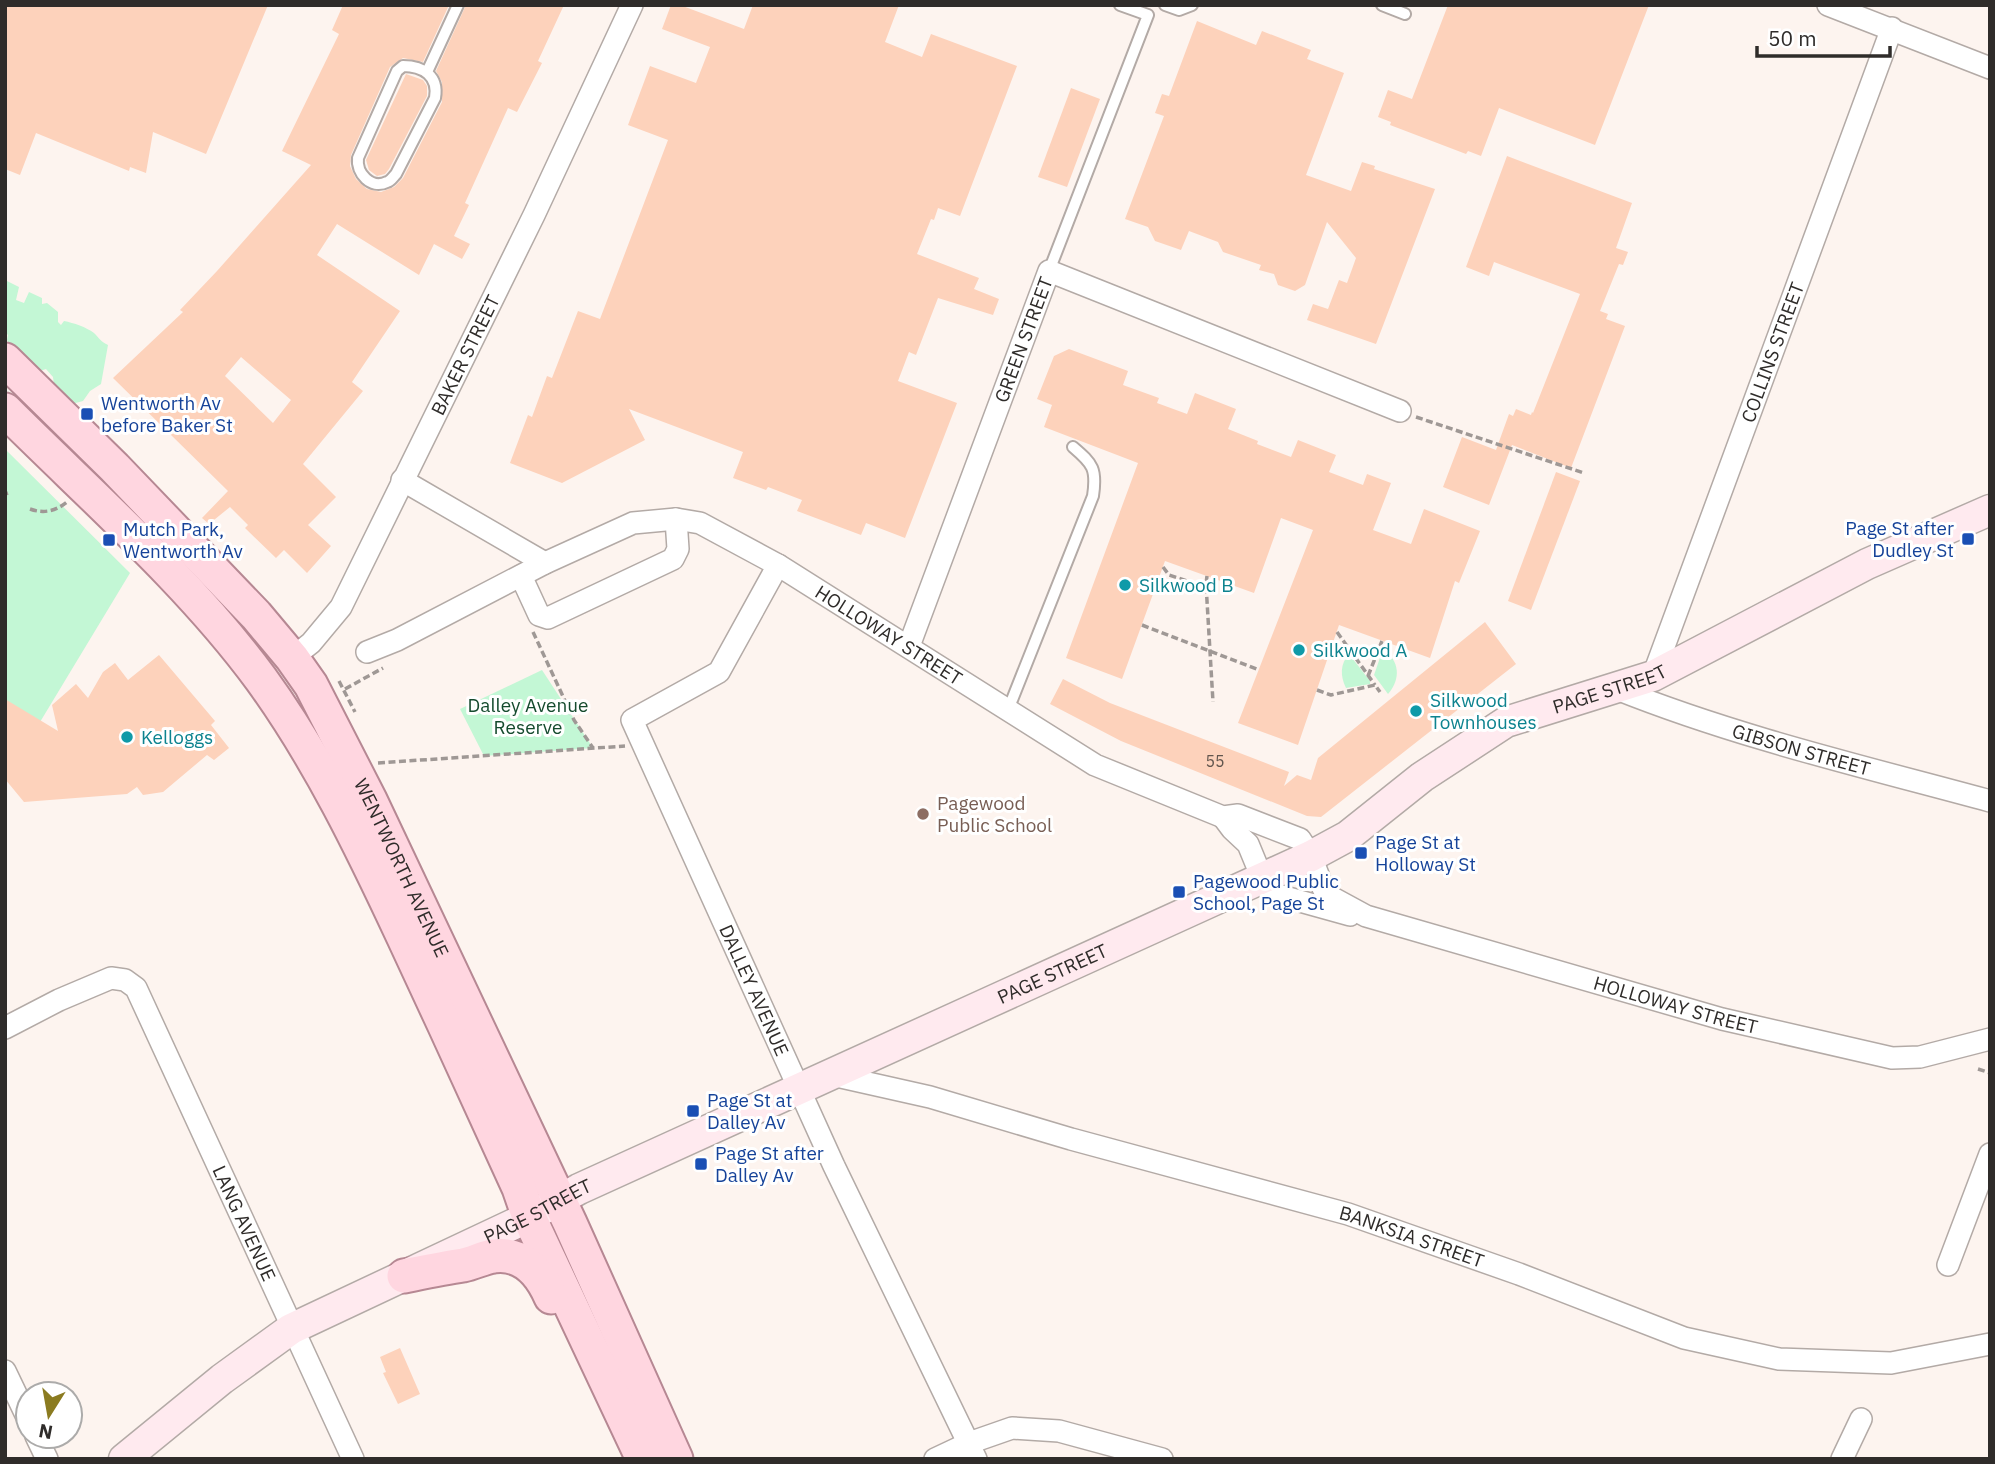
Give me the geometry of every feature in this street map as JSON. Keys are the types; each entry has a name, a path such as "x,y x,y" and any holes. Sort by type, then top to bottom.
{"main road":[{"name":"WENTWORTH AVENUE","path":"5,360 256,615 311,685 370,800 558,1199 676,1459"},
{"name":"WENTWORTH AVENUE","path":"5,410 197,601 260,678 309,750 351,827 643,1459"},
{"name":"PAGE STREET","path":"124,1459 222,1379 291,1329 529,1217 558,1199 1311,856 1348,836 1422,777 1506,722 1653,676 1867,565 1990,510"},
{"name":"BAKER STREET","path":"260,678 292,658"},
{"path":"404,1276 465,1265 494,1256 520,1260 535,1270 543,1280 562,1322 597,1362"}],"street":[{"name":"BAKER STREET","path":"292,658 311,643 341,607 534,215 632,5"},
{"path":"1828,5 1990,68"},
{"name":"COLLINS STREET","path":"1653,676 1892,29"},
{"name":"GREEN STREET","path":"909,646 1049,271 1400,411"},
{"path":"402,481 545,563"},
{"path":"521,576 539,615 548,618 673,559 678,549 676,519"},
{"name":"HOLLOWAY STREET","path":"368,652 397,640 545,563 633,523 676,519 700,523 778,565 1095,765 1223,817 1238,816 1300,839 1311,856 1323,888 1331,897 1366,916"},
{"name":"DALLEY AVENUE","path":"778,565 719,672 632,720 835,1166 972,1451"},
{"name":"GIBSON STREET","path":"1617,689 1668,709 1990,801"},
{"name":"HOLLOWAY STREET","path":"1223,817 1248,844 1262,878 1278,895 1337,914 1366,916 1722,1018 1892,1058 1920,1057 1990,1039"},
{"name":"LANG AVENUE","path":"5,1028 59,1000 111,978 125,980 136,988 353,1459"},
{"name":"BANKSIA STREET","path":"832,1075 918,1094 1071,1139 1348,1214 1519,1274 1684,1338 1779,1359 1891,1363 1990,1344"},
{"path":"1948,1265 1990,1154"},
{"path":"5,1371 14,1390"},
{"path":"1842,1459 1861,1419"},
{"path":"935,1459 972,1451 1012,1428 1059,1431 1162,1459"}],"lane":[{"path":"427,72 458,5"},
{"path":"1049,271 1148,15 1120,5"},
{"path":"1165,5 1179,10 1192,5"},
{"path":"1382,5 1405,14"},
{"path":"403,66 414,66 427,72 435,80 435,98 396,174 387,183 376,184 360,175 356,167 380,106 397,71 403,66"},
{"path":"1009,710 1093,496 1096,477 1090,461 1073,447"}],"path":[{"path":"1400,411 1584,473"},
{"path":"30,509 37,512 57,510 68,501"},
{"path":"1163,567 1170,575 1206,587"},
{"path":"1207,576 1213,702"},
{"path":"528,621 573,720 593,748"},
{"path":"1142,625 1259,670"},
{"path":"1337,632 1380,692"},
{"path":"1368,676 1382,641"},
{"path":"345,689 393,663"},
{"path":"1317,690 1331,695 1375,685"},
{"path":"352,765 643,744"},
{"path":"1978,1069 1990,1073"}],"green space":[{"path":"5,280 19,287 16,300 24,303 29,292 42,298 42,304 47,303 58,312 58,322 61,325 64,321 84,327 108,345 101,384 90,391 83,401 72,404 54,385 53,377 46,369 40,371 10,345 5,332"},
{"path":"5,449 130,573 5,780"},
{"path":"1383,649 1393,659 1397,670 1395,682 1388,694 1374,675"},
{"path":"1349,654 1370,684 1346,688 1342,670"},
{"name":"Dalley Avenue Reserve","path":"542,670 593,748 484,756 460,709"}],"building":[{"path":"5,5 268,5 206,154 153,132 146,173 130,167 129,171 36,133 20,175 5,169"},
{"path":"343,5 449,5 423,62 403,58 390,67 351,155 350,166 356,179 367,189 381,192 394,187 403,178 442,102 442,82 436,71 466,5 564,5 538,61 542,63 517,112 508,108 465,203 469,205 454,236 470,244 462,259 434,244 419,275 337,224 317,255 400,311 352,382 363,391 303,464 336,497 308,525 331,546 307,573 284,550 276,558 245,528 248,525 230,507 209,524 202,518 228,491 113,378 183,312 180,310 311,165 282,151 339,34 332,30","holes":["241,357 291,400 273,423 225,376"]},
{"path":"671,5 680,5 744,29 753,5 899,5 885,42 922,57 931,34 1017,66 960,216 938,208 917,254 979,278 974,289 999,299 993,315 938,298 916,355 909,352 898,381 957,403 905,538 866,523 861,535 797,511 802,500 733,478 743,452 629,409 645,440 562,483 510,463 528,415 532,417 547,376 552,378 578,311 600,319 668,140 628,125 650,66 696,83 710,47 662,29"},
{"path":"1448,5 1649,5 1595,145 1499,108 1481,156 1468,151 1466,154 1390,125 1391,122 1378,117 1388,90 1412,99"},
{"path":"1197,21 1256,45 1262,31 1311,50 1307,59 1344,73 1306,175 1351,191 1362,162 1375,166 1374,169 1435,189 1376,344 1307,320 1313,304 1328,309 1339,280 1347,283 1356,258 1327,222 1305,285 1295,291 1278,285 1274,274 1259,270 1261,265 1223,252 1218,242 1189,231 1181,250 1155,241 1148,227 1125,219 1164,116 1155,113 1162,94 1169,96"},
{"path":"406,74 423,80 427,86 427,96 389,169 385,174 377,176 369,170 366,160"},
{"path":"1071,88 1100,99 1067,187 1038,177"},
{"path":"1507,156 1632,203 1616,248 1628,252 1623,265 1619,264 1600,311 1608,314 1606,319 1625,326 1571,468 1512,445 1489,505 1443,487 1462,437 1496,450 1509,414 1513,416 1516,409 1531,415 1533,413 1580,294 1494,262 1489,276 1466,267"},
{"path":"1069,349 1128,371 1123,385 1159,398 1157,403 1187,414 1195,393 1236,409 1228,429 1258,441 1257,444 1291,457 1298,440 1336,455 1329,472 1363,485 1367,474 1391,483 1373,530 1411,544 1424,509 1480,531 1459,583 1455,581 1430,658 1339,625 1298,745 1238,723 1313,530 1281,518 1254,593 1165,561 1122,679 1066,658 1138,463 1044,427 1052,405 1037,399 1054,356"},
{"path":"1556,472 1580,481 1531,610 1508,601"},
{"path":"1485,622 1516,664 1321,817 1307,816 1121,741 1050,704 1063,679 1110,703 1289,772 1284,786 1297,775 1311,780 1318,758"},
{"name":"Kelloggs","path":"159,655 215,721 211,725 229,748 214,760 207,755 163,792 143,795 137,787 127,794 24,802 5,779 5,699 58,731 52,705 76,684 88,698 103,672 115,663 128,680"},
{"path":"400,1348 420,1394 398,1404 383,1373 386,1372 380,1357"}],"place":[{"name":"Wentworth Av before Baker St","path":"87,414"},
{"name":"Page St after Dudley St","path":"1968,539"},
{"name":"Mutch Park, Wentworth Av","path":"109,540"},
{"name":"Silkwood B","path":"1125,585"},
{"name":"Silkwood A","path":"1299,650"},
{"name":"Silkwood Townhouses","path":"1416,711"},
{"name":"Kelloggs","path":"127,737"},
{"name":"Pagewood Public School","path":"923,814"},
{"name":"Page St at Holloway St","path":"1361,853"},
{"name":"Pagewood Public School, Page St","path":"1179,892"},
{"name":"Page St at Dalley Av","path":"693,1111"},
{"name":"Page St after Dalley Av","path":"701,1164"}]}
